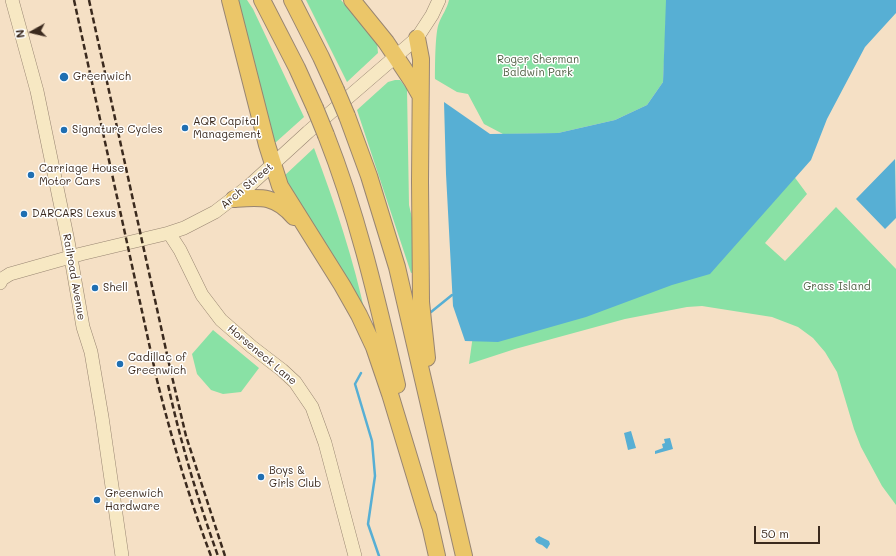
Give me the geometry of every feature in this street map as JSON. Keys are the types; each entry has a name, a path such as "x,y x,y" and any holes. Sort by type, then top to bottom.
{"highway":[{"path":"230,0 272,164 280,186 351,300 367,331 394,392"},
{"path":"262,0 297,68 315,108 345,186 372,278 394,392 437,556"},
{"path":"292,0 336,90 367,170 388,236 426,375"},
{"path":"352,0 386,42 421,97"},
{"path":"417,38 421,59 421,287 426,375 447,486 464,556"},
{"path":"234,199 264,198 270,199 281,205 300,224 326,259"}],"main road":[{"name":"Railroad Avenue","path":"12,0 36,91 71,257 83,327 90,348 102,417 122,556"},
{"name":"Arch Street","path":"0,282 10,274 71,257 169,233 203,219 234,199 417,38 432,15 439,0"},
{"name":"Horseneck Lane","path":"169,233 180,250 202,295 221,320 295,382 312,407 325,443 355,556"}],"green space":[{"path":"237,0 247,0 253,9 304,117 275,143 271,140"},
{"path":"306,0 341,0 377,42 378,53 347,82"},
{"name":"Roger Sherman Baldwin Park","path":"449,0 667,0 663,82 647,105 615,120 558,133 503,134 484,124 468,94 457,92 435,79 438,28"},
{"path":"400,80 407,89 409,205 415,231 415,272 411,273 357,110 388,82"},
{"path":"314,148 343,232 356,275 366,318 283,177"},
{"name":"Grass Island","path":"793,175 807,194 765,243 785,261 836,207 896,269 896,505 882,486 861,447 837,372 825,352 813,338 798,327 772,317 702,306 687,307 625,319 515,349 469,364 473,335"},
{"path":"213,330 259,368 241,392 223,394 211,390 197,374 192,354"}],"water":[{"path":"666,0 896,0 896,13 865,47 827,119 811,160 710,274 672,285 586,317 498,342 465,341 453,306 444,102 490,134 558,133 615,120 647,105 663,82"},
{"path":"895,159 896,218 885,229 856,199"},
{"path":"631,431 636,448 628,450 624,433"},
{"path":"670,438 673,449 655,454 655,451 663,448 662,444 665,443 664,439"},
{"path":"539,536 549,541 550,544 547,549 536,542 535,539"}],"waterway":[{"path":"431,312 452,295"},
{"path":"361,373 355,384 372,441 375,476 368,524 379,556"}],"railway":[{"path":"74,0 157,380 181,469 211,556"},
{"path":"89,0 186,436 225,556"},
{"path":"168,385 190,472 218,556"}],"place":[{"name":"Greenwich","path":"64,77"},
{"name":"AQR Capital Management","path":"185,128"},
{"name":"Signature Cycles","path":"64,130"},
{"name":"Carriage House Motor Cars","path":"31,175"},
{"name":"DARCARS Lexus","path":"24,214"},
{"name":"Shell","path":"95,288"},
{"name":"Cadillac of Greenwich","path":"120,364"},
{"name":"Boys & Girls Club","path":"261,477"},
{"name":"Greenwich Hardware","path":"97,500"}]}
